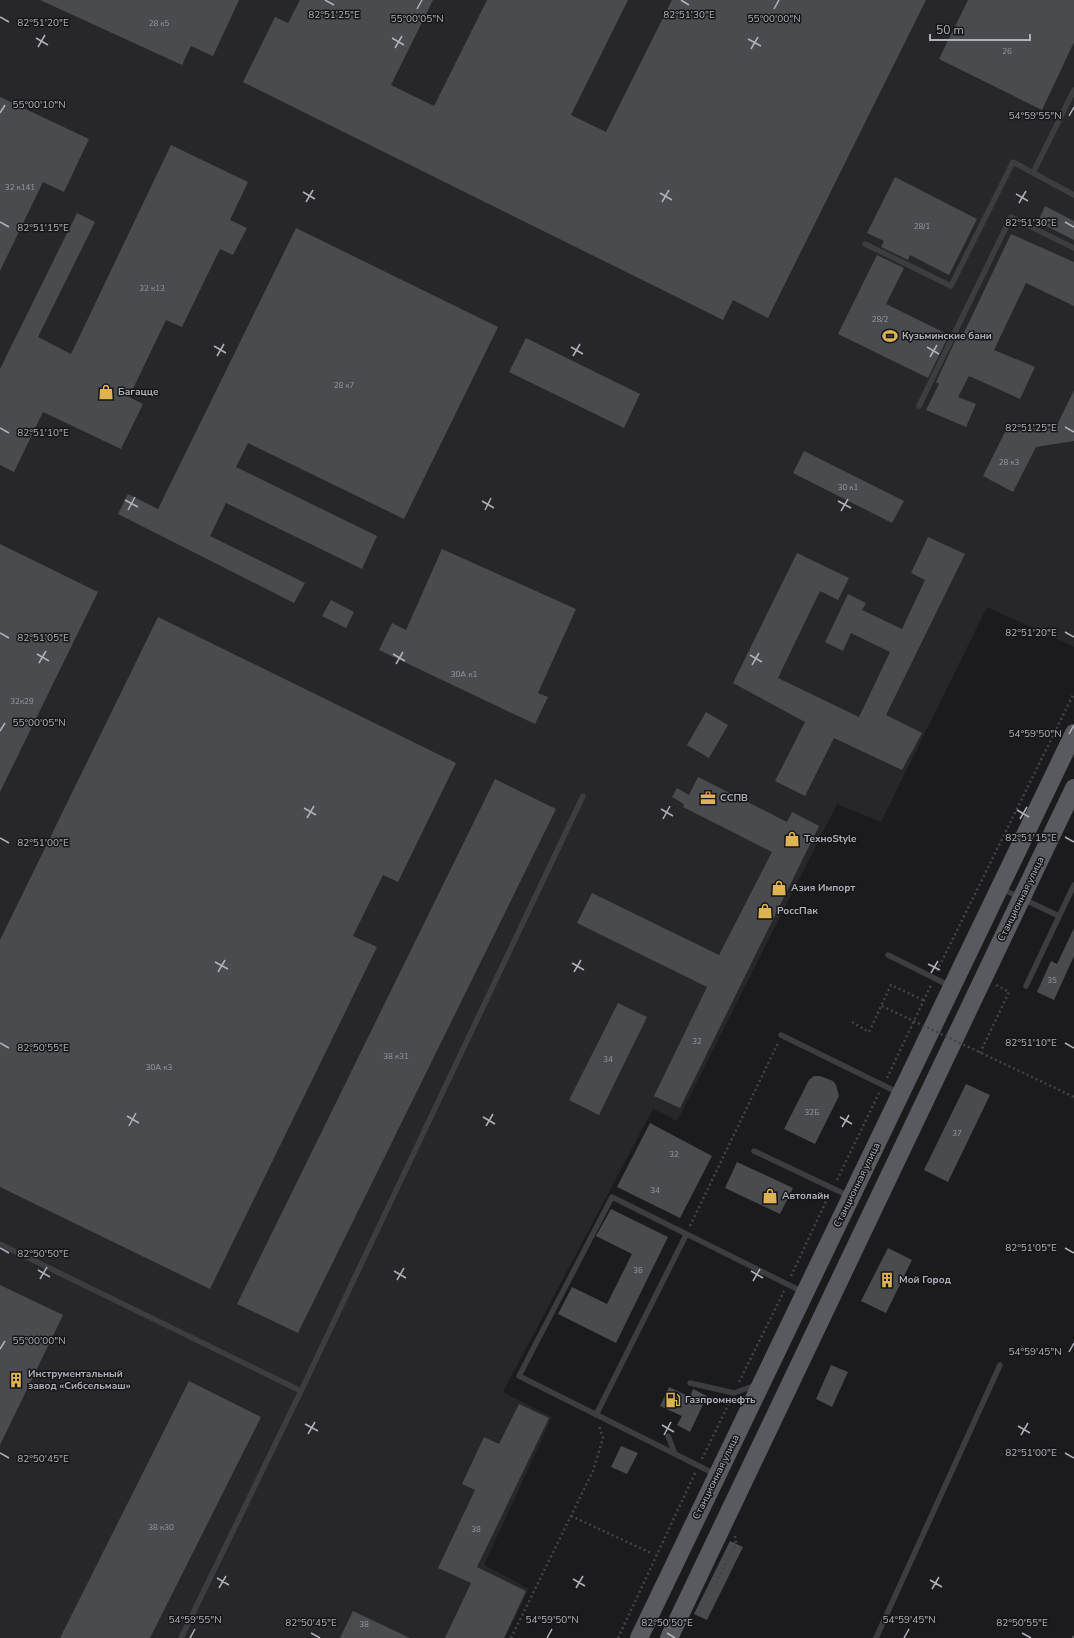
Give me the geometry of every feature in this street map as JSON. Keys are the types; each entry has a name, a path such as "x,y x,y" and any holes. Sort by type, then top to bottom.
{"main road":[{"name":"Станционная улица","path":"639,1638 716,1475 762,1383 1074,733"},
{"name":"Станционная улица","path":"669,1638 1074,788"}],"lane":[{"path":"1033,173 1074,90"},
{"path":"865,244 951,286 1013,162 1074,194"},
{"path":"919,406 1011,217 1074,248"},
{"path":"180,1638 302,1390 583,796"},
{"path":"1026,986 1074,885"},
{"path":"1000,888 1059,916"},
{"path":"888,955 952,987"},
{"path":"781,1035 901,1094"},
{"path":"754,1151 851,1198"},
{"path":"716,1475 519,1376 612,1197 805,1293"},
{"path":"596,1415 686,1235"},
{"path":"0,1244 302,1390"},
{"path":"876,1638 1000,1365"},
{"path":"690,1383 734,1393 762,1383"},
{"path":"668,1436 674,1454"}],"path":[{"path":"852,1022 869,1032 891,985 923,1000"},
{"path":"980,1053 1009,992"},
{"path":"882,1006 1074,1097"},
{"path":"686,1235 781,1035"},
{"path":"511,1638 593,1471 603,1438 596,1415"},
{"path":"618,1638 698,1466"},
{"path":"571,1516 651,1553"},
{"path":"716,1583 736,1544"}],"shaded area":[{"path":"0,0 1074,0 1074,647 987,607 881,822 837,804 677,1121 653,1109 503,1392 552,1417 484,1565 529,1589 505,1638 0,1638"}],"building":[{"path":"40,0 239,0 213,56 191,46 182,65"},
{"path":"300,0 433,0 391,85 434,106 487,0 628,0 571,115 606,132 672,0 926,0 768,318 733,300 723,320 243,82 275,17 288,23"},
{"path":"968,0 1074,0 1074,42 1042,110 939,59"},
{"path":"0,97 89,139 64,192 43,182 0,271"},
{"path":"171,145 248,182 230,220 247,228 233,255 220,249 182,327 166,320 129,397 143,404 121,449 43,412 14,472 0,465 0,369 77,213 95,222 38,337 71,354"},
{"path":"895,177 977,219 949,275 910,255 908,260 881,247 884,241 867,233"},
{"path":"1045,206 1074,221 1074,240 1038,222"},
{"path":"296,228 498,327 404,519 248,443 236,467 377,536 362,569 226,503 210,536 305,583 294,603 118,514 128,494 158,509"},
{"path":"1011,234 1074,262 1074,306 1026,283 994,350 1035,367 1020,399 969,376 958,397 976,404 966,427 926,410 939,384 936,382 956,339 960,341"},
{"path":"877,255 904,268 886,304 949,335 928,378 838,334"},
{"path":"526,338 640,394 624,428 509,372"},
{"path":"1074,390 1074,441 1036,447 1013,492 983,476 1005,432 1057,425"},
{"path":"804,451 904,501 892,523 793,473"},
{"path":"928,537 965,554 886,715 922,733 902,770 834,738 805,796 775,781 805,722 733,683 797,553 849,578 838,600 820,591 778,678 859,717 890,652 851,633 843,651 825,642 848,594 866,603 862,610 902,629 925,580 911,573"},
{"path":"0,544 98,592 0,792"},
{"path":"442,549 576,609 538,693 548,697 535,724 379,650 392,623 406,630"},
{"path":"331,600 354,612 346,628 322,616"},
{"path":"158,617 456,763 398,882 383,875 353,936 377,947 210,1289 0,1187 0,940"},
{"path":"706,712 728,725 709,758 687,745"},
{"path":"698,777 787,822 792,812 819,826 680,1108 654,1096 707,987 577,923 592,893 719,955 772,852 683,807 684,804 672,797 677,788 689,795"},
{"path":"495,779 556,809 298,1333 237,1304"},
{"path":"1074,928 1074,956 1054,1000 1037,992 1051,961 1057,964"},
{"path":"618,1003 647,1017 599,1115 569,1100"},
{"path":"814,1076 820,1076 833,1081 836,1085 839,1096 815,1144 784,1129 809,1080"},
{"path":"966,1084 990,1095 948,1182 924,1170"},
{"path":"650,1123 712,1156 680,1218 617,1187"},
{"path":"737,1162 793,1188 780,1214 725,1188"},
{"path":"611,1209 668,1237 616,1343 558,1314 572,1287 607,1304 632,1254 596,1236"},
{"name":"Мой Город","path":"888,1248 912,1260 886,1313 861,1301"},
{"name":"Инструментальный завод «Сибсельмаш»","path":"0,1285 63,1315 0,1445"},
{"path":"831,1365 848,1372 832,1407 816,1399"},
{"path":"189,1381 261,1417 150,1638 60,1638"},
{"path":"669,1387 690,1397 693,1389 707,1396 690,1432 677,1425 682,1416 660,1406"},
{"path":"519,1404 549,1418 477,1567 526,1591 504,1638 445,1638 471,1583 438,1568 475,1490 462,1484 484,1437 499,1444"},
{"path":"621,1446 638,1453 627,1474 611,1467"},
{"path":"730,1541 743,1547 707,1620 694,1614"},
{"path":"353,1611 410,1638 340,1638"}],"place":[{"name":"Кузьминские бани","path":"890,336"},
{"name":"Багацце","path":"106,392"},
{"name":"ССПВ","path":"708,798"},
{"name":"ТехноStyle","path":"792,839"},
{"name":"Азия Импорт","path":"779,888"},
{"name":"РоссПак","path":"765,911"},
{"name":"Автолайн","path":"770,1196"},
{"name":"Мой Город","path":"887,1280"},
{"name":"Инструментальный завод «Сибсельмаш»","path":"16,1380"},
{"name":"Газпромнефть","path":"673,1400"}]}
